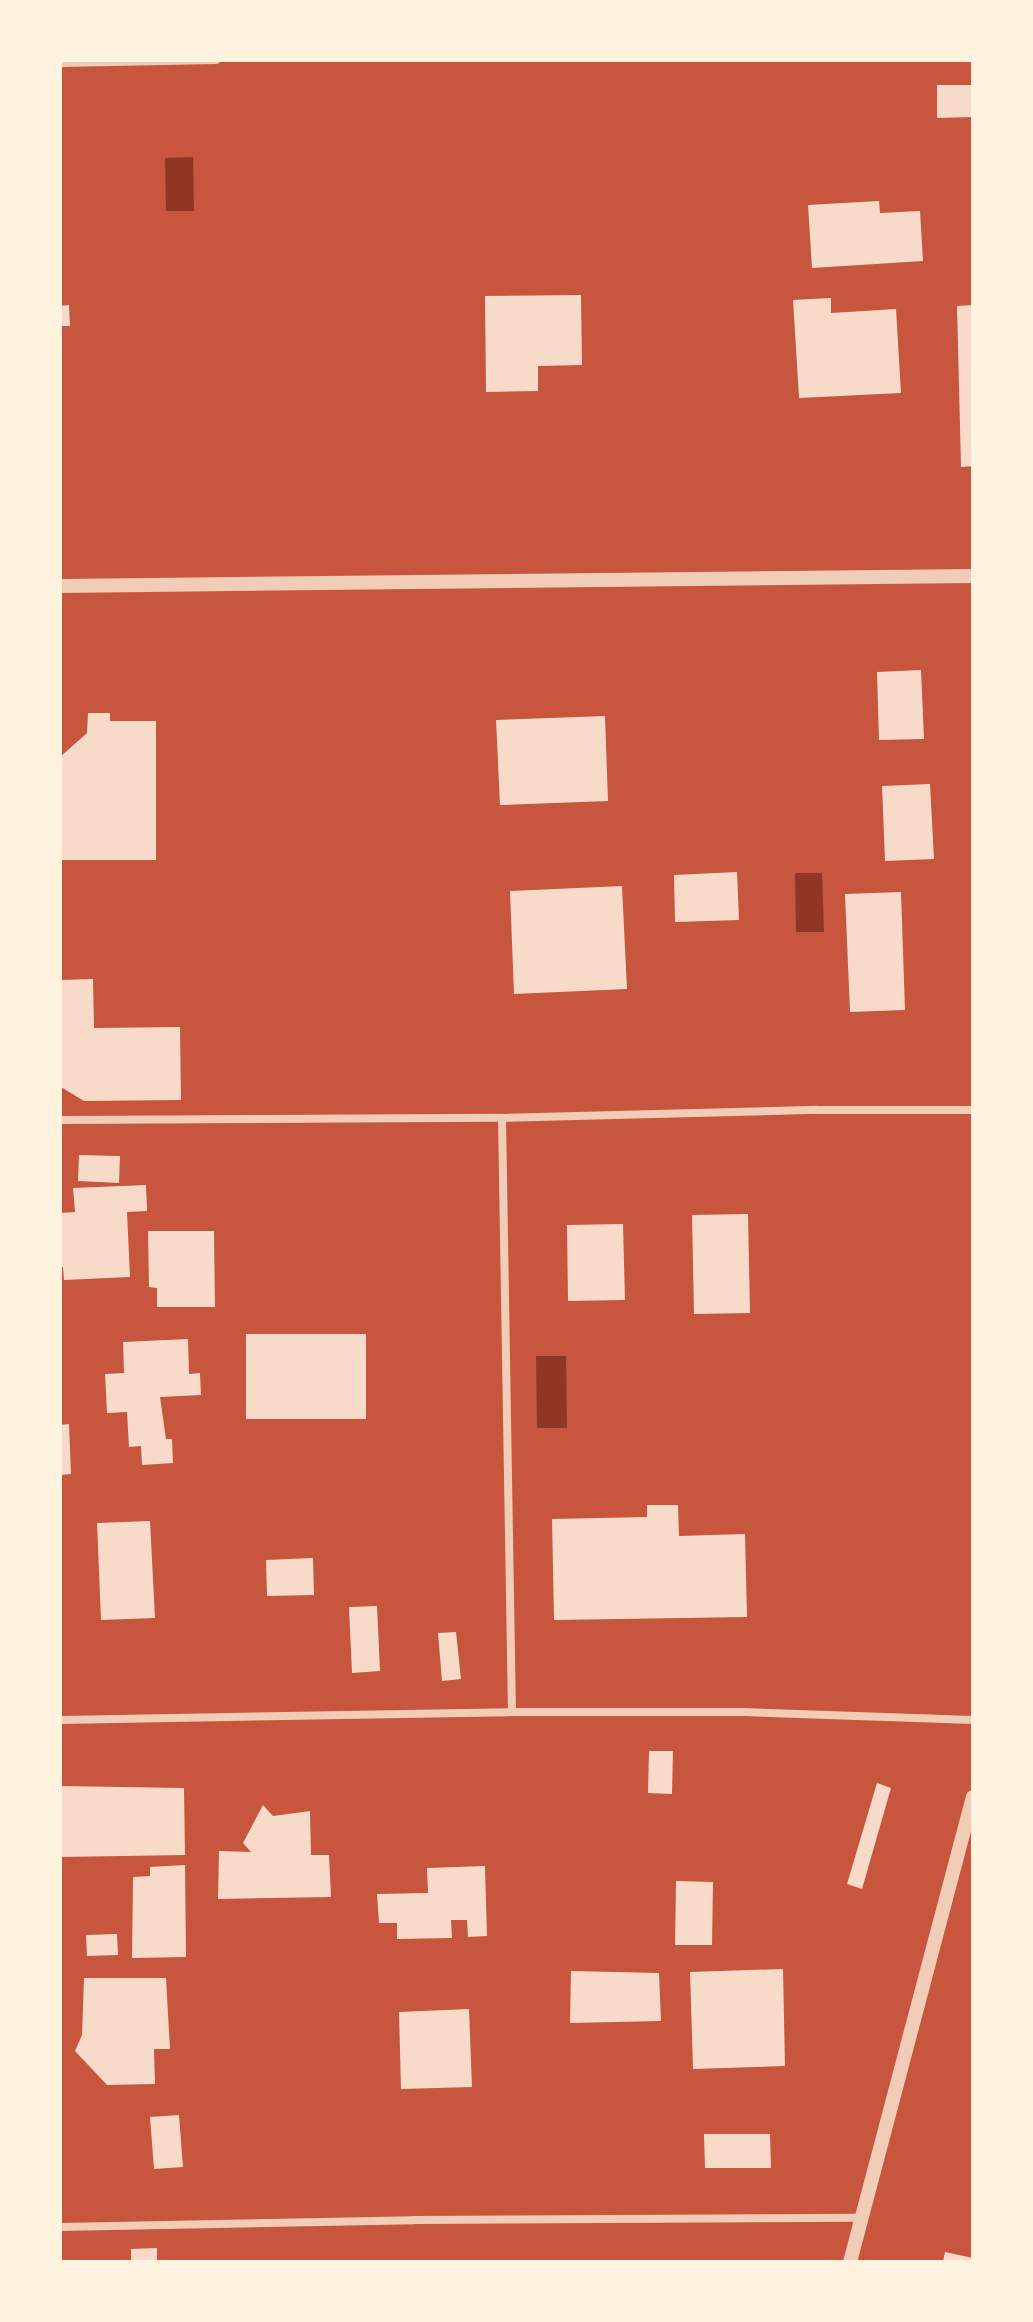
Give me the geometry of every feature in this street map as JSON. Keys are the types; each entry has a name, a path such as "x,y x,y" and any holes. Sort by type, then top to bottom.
{"street":[{"path":"60,63 216,60"},
{"path":"60,586 973,576"},
{"path":"60,1120 502,1118 817,1110 973,1110"},
{"path":"502,1118 512,1712"},
{"path":"60,1720 512,1712 744,1712 973,1720"},
{"path":"850,2262 973,1797"},
{"path":"60,2227 414,2220 862,2218"}],"shaded area":[{"path":"193,157 194,211 166,211 165,158"},
{"path":"795,873 822,873 824,932 796,932"},
{"path":"536,1356 566,1356 567,1428 537,1428"}],"building":[{"path":"937,85 973,85 973,117 937,118"},
{"path":"879,201 880,213 920,211 923,261 812,268 808,205"},
{"path":"581,295 582,365 538,366 538,391 486,392 485,296"},
{"path":"831,298 831,313 896,309 901,393 799,398 793,300"},
{"path":"69,305 70,326 60,326 60,306"},
{"path":"973,305 973,466 961,467 957,306"},
{"path":"921,670 924,739 879,740 877,672"},
{"path":"88,713 110,713 110,721 156,721 156,860 60,860 60,757 87,733"},
{"path":"605,716 608,801 500,805 496,720"},
{"path":"930,784 934,859 885,861 882,786"},
{"path":"737,872 739,920 675,922 674,875"},
{"path":"622,886 627,989 514,994 510,891"},
{"path":"901,892 905,1010 850,1012 845,894"},
{"path":"93,979 94,1028 180,1027 181,1100 84,1101 61,1087 60,980"},
{"path":"79,1155 120,1156 119,1183 78,1181"},
{"path":"146,1185 147,1211 127,1212 130,1277 64,1280 63,1267 60,1267 60,1213 75,1212 73,1188"},
{"path":"748,1214 750,1313 694,1314 692,1215"},
{"path":"623,1224 625,1300 568,1301 567,1225"},
{"path":"148,1231 214,1231 215,1307 157,1307 157,1288 149,1287"},
{"path":"246,1334 366,1334 366,1419 246,1419"},
{"path":"188,1339 189,1374 200,1373 201,1395 160,1397 166,1439 172,1439 173,1463 142,1465 141,1446 129,1447 127,1412 107,1413 105,1374 124,1373 123,1342"},
{"path":"69,1424 71,1474 60,1475 60,1425"},
{"path":"647,1505 678,1505 679,1536 745,1534 747,1617 554,1620 552,1519 647,1517"},
{"path":"150,1521 155,1618 101,1620 97,1523"},
{"path":"313,1558 314,1595 267,1596 266,1560"},
{"path":"377,1606 380,1671 352,1673 349,1607"},
{"path":"456,1632 461,1679 442,1681 438,1633"},
{"path":"649,1751 673,1751 672,1794 648,1793"},
{"path":"877,1783 891,1788 862,1889 847,1884"},
{"path":"60,1786 184,1788 185,1855 60,1857"},
{"path":"263,1805 273,1816 310,1811 311,1855 329,1855 331,1897 218,1899 219,1851 251,1852 243,1843"},
{"path":"185,1865 186,1957 132,1958 133,1877 150,1876 150,1867"},
{"path":"485,1866 487,1936 468,1937 467,1920 451,1920 452,1938 397,1939 397,1923 379,1923 377,1894 428,1893 427,1868"},
{"path":"676,1881 713,1882 712,1945 675,1945"},
{"path":"117,1934 118,1955 87,1956 86,1935"},
{"path":"783,1969 785,2066 693,2069 690,1972"},
{"path":"571,1971 659,1973 661,2021 570,2023"},
{"path":"84,1978 166,1978 170,2049 154,2049 155,2084 107,2085 75,2051 82,2035"},
{"path":"469,2009 472,2087 401,2089 399,2012"},
{"path":"179,2115 183,2167 154,2169 150,2117"},
{"path":"704,2134 770,2134 771,2168 705,2168"},
{"path":"157,2248 157,2262 131,2262 131,2249"},
{"path":"945,2252 973,2258 973,2262 943,2262"}]}
